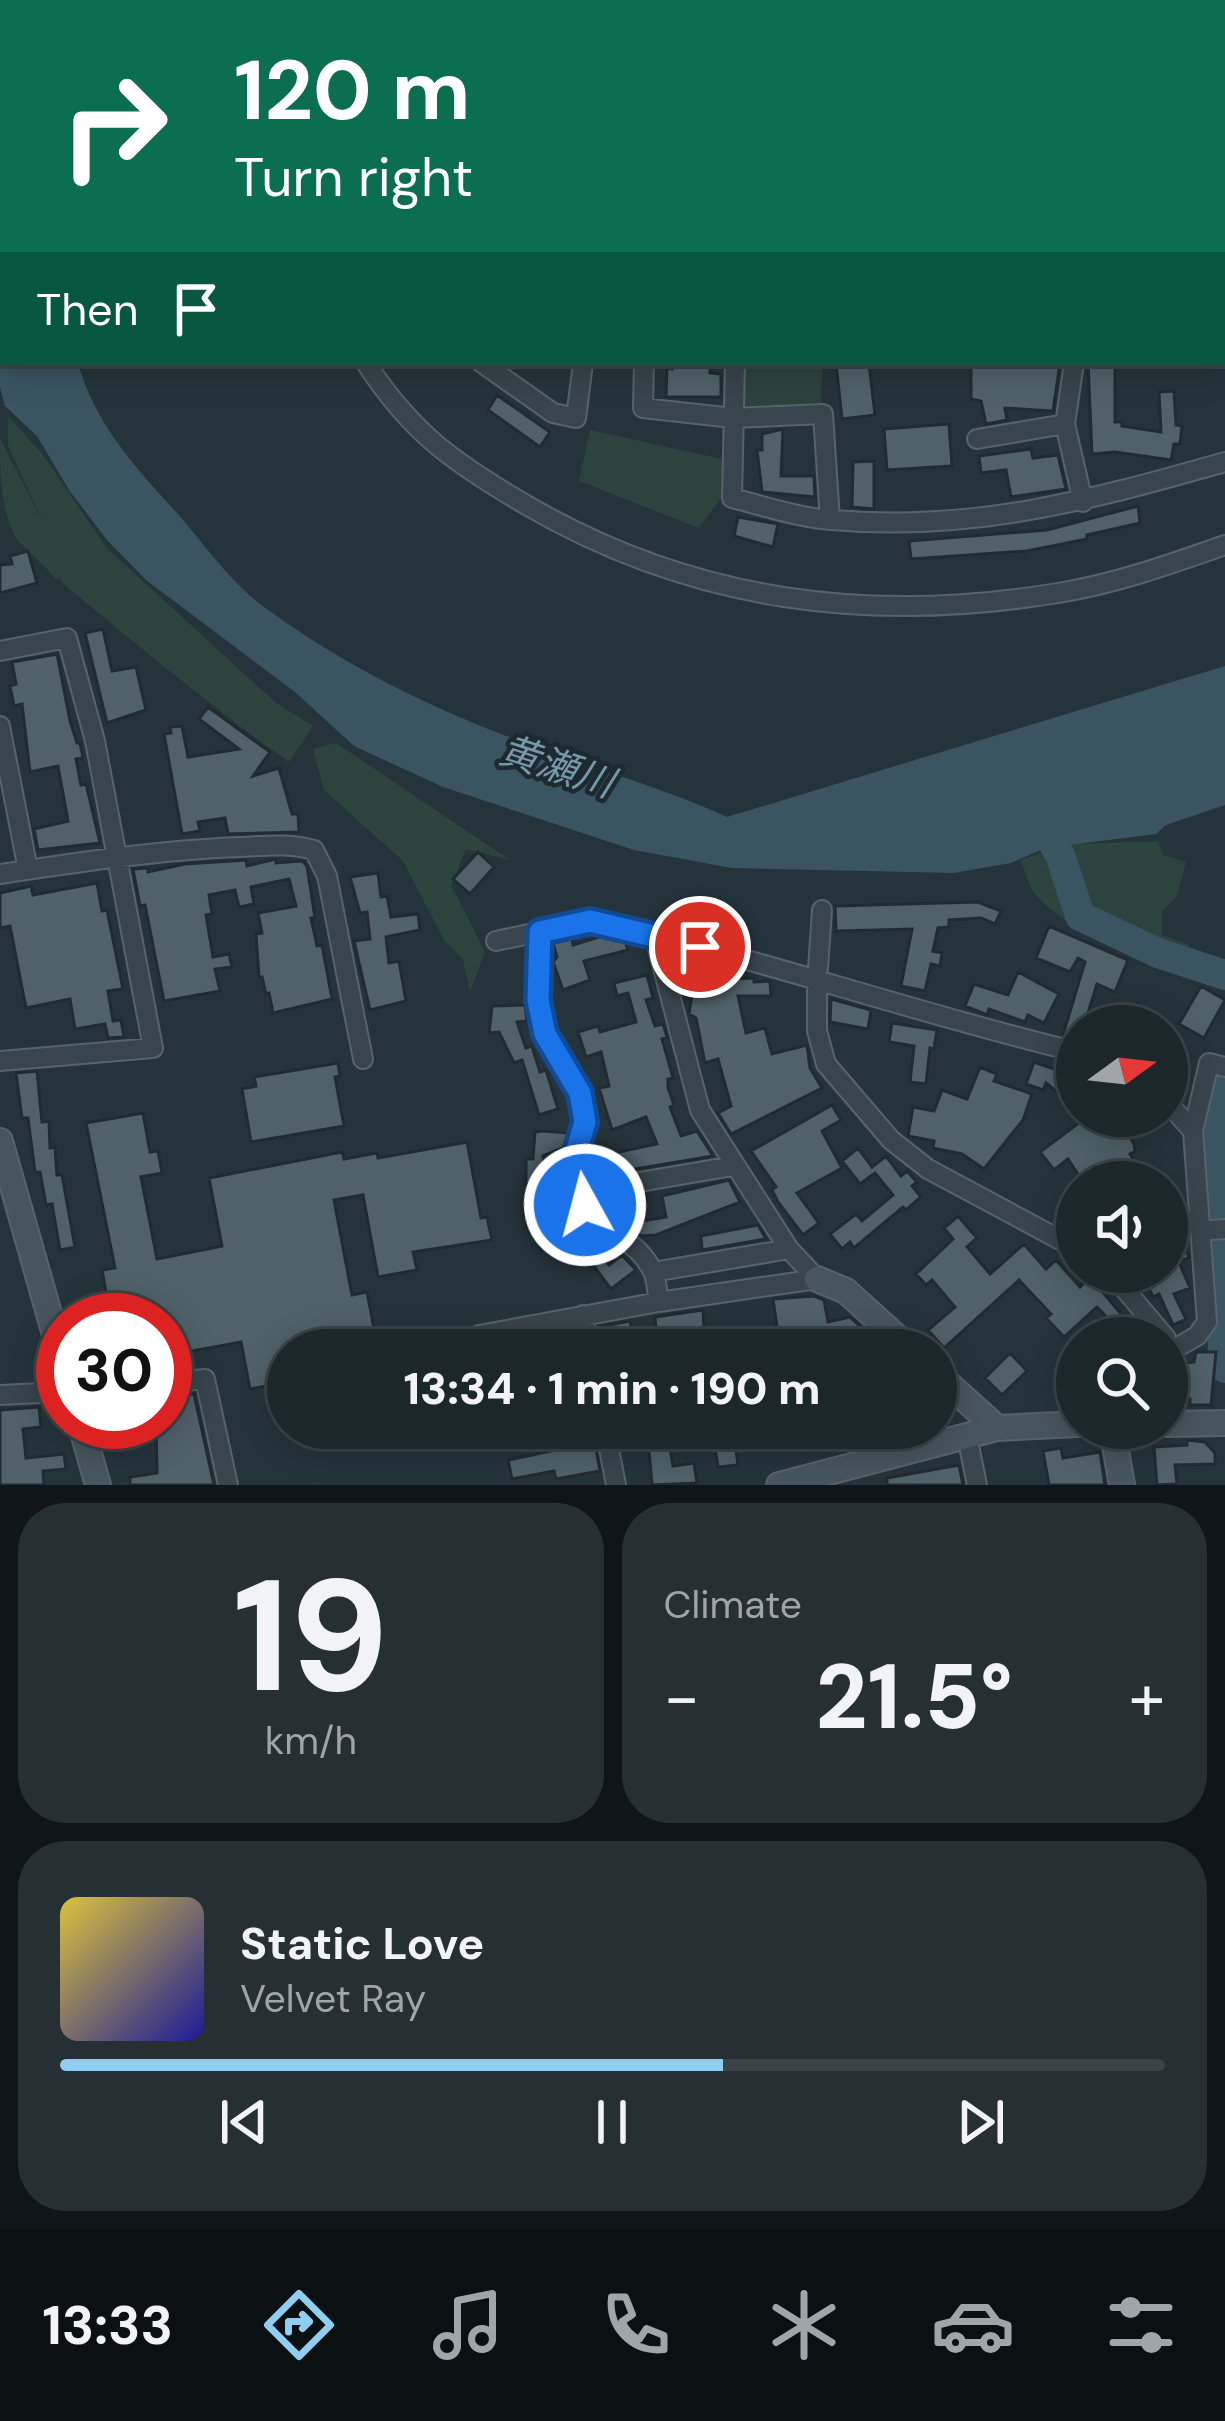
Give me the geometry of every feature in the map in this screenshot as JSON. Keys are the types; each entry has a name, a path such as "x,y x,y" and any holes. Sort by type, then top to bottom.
{"street":[{"path":"368,366 395,407 462,467 586,540 675,574 735,590 860,607 927,608 1058,593 1225,545"},
{"path":"486,366 553,413 576,418 583,366"},
{"path":"644,366 643,408 733,418 823,413 830,520"},
{"path":"735,366 732,498 830,520 987,520 1083,502 1225,462"},
{"path":"1074,366 1065,424 1083,502"},
{"path":"977,439 1065,424"},
{"path":"0,651 67,638 95,741 153,1048 0,1061"},
{"path":"0,726 28,870"},
{"path":"0,874 115,856 286,845 314,850 327,876 364,1059"},
{"path":"818,968 821,910"},
{"path":"496,941 590,921 654,934 949,1022 1056,1047"},
{"path":"540,932 538,1000 545,1034 580,1093 585,1122 576,1153 585,1205 597,1223 634,1246 653,1272 659,1302"},
{"path":"654,934 700,1110 733,1166 789,1249 817,1279 846,1291 888,1329"},
{"path":"817,990 817,1031 826,1064 891,1140 928,1169 1056,1238"},
{"path":"1188,1339 1197,1336 1207,1322 1193,1131 1209,1063 1225,1067"},
{"path":"1188,1125 1193,1131"},
{"path":"0,1141 12,1225 37,1293"},
{"path":"581,1192 733,1166"},
{"path":"1200,1231 1225,1229"},
{"path":"653,1272 789,1249"},
{"path":"512,1329 817,1279"},
{"path":"1127,1293 1146,1317"},
{"path":"583,1316 586,1329"},
{"path":"192,1380 205,1379 228,1485"},
{"path":"957,1392 997,1428"},
{"path":"0,1395 36,1393"},
{"path":"1188,1424 1225,1424"},
{"path":"779,1485 847,1476 997,1428 1056,1425"},
{"path":"968,1436 977,1485"},
{"path":"88,1449 98,1485"},
{"path":"609,1449 616,1485"},
{"path":"1116,1449 1122,1485"}],"green space":[{"path":"744,366 823,366 821,403 742,409"},
{"path":"8,416 43,455 107,548 276,703 313,726 289,762 145,651 60,581 61,577 56,580 19,542 4,501 0,438 46,528 8,446"},
{"path":"590,430 722,459 723,495 699,528 579,481"},
{"path":"336,743 510,860 466,849 451,885 485,952 470,992 463,960 444,940 403,861 324,790 313,749"},
{"path":"1158,841 1163,855 1186,862 1177,896 1162,911 1162,935 1187,944 1223,975 1221,987 1122,949 1070,923 1035,894 1020,860 1068,844"}],"water":[{"name":"黄瀬川","path":"0,366 79,366 106,425 218,563 264,607 319,644 465,720 727,817 1225,666 1225,805 1166,825 1156,834 1045,848 1011,863 954,873 732,868 634,850 443,787 354,746 295,692 146,580 107,540 69,490 37,436 5,406"}],"building":[{"path":"710,366 710,373 721,374 721,397 666,397 667,368"},
{"path":"836,366 869,366 875,415 842,419"},
{"path":"971,366 1060,366 1053,411 1005,408 1007,420 986,424 981,401 971,399"},
{"path":"1088,366 1115,366 1115,422 1122,426 1161,432 1159,392 1174,391 1176,425 1182,426 1180,444 1174,444 1171,460 1115,452 1092,454"},
{"path":"497,395 550,432 540,447 488,410"},
{"path":"949,424 952,466 887,470 884,429"},
{"path":"783,429 781,476 814,476 815,497 762,492 757,450 762,450 762,434"},
{"path":"1031,449 1033,458 1058,455 1066,489 1011,497 1006,470 981,473 979,456"},
{"path":"874,461 874,509 852,507 853,462"},
{"path":"1138,506 1140,523 1087,535 1087,539 1027,551 911,559 909,541 1047,530"},
{"path":"738,517 778,524 773,547 734,536"},
{"path":"28,551 37,583 0,593 0,565 12,564 10,556"},
{"path":"103,629 112,671 136,667 146,710 107,723 85,633"},
{"path":"57,654 70,721 83,758 76,759 81,785 86,784 100,843 38,850 34,829 68,821 58,766 30,772 22,704 14,706 10,686 16,684 12,662"},
{"path":"208,707 270,752 253,776 279,768 292,814 298,814 299,832 228,834 225,818 198,822 200,831 182,834 164,734 171,733 170,727 182,726 188,757 239,749 199,719"},
{"path":"478,852 494,867 470,894 453,879"},
{"path":"276,859 276,863 302,861 307,866 315,918 311,918 317,946 322,945 332,999 273,1013 259,977 256,934 262,933 258,913 296,906 289,879 251,887 254,904 239,907 235,890 209,895 212,914 206,915 213,957 229,954 232,967 215,969 220,991 164,1001 133,869 148,868 148,872 246,860 247,866"},
{"path":"378,873 381,897 387,896 391,917 418,914 420,930 386,937 389,963 399,961 406,1001 370,1010 354,941 370,939 367,912 360,913 350,877"},
{"path":"97,883 123,989 108,991 113,1021 121,1020 124,1037 108,1038 105,1024 75,1029 70,999 26,1008 10,926 0,928 0,893 31,886 33,895"},
{"path":"978,902 1001,911 995,924 981,918 949,920 949,927 938,928 933,951 942,953 940,966 931,964 925,991 901,986 912,929 836,931 835,906"},
{"path":"1049,926 1128,960 1115,992 1097,984 1090,1005 1072,1005 1085,962 1078,958 1070,972 1036,958"},
{"path":"602,936 625,941 628,950 584,961 590,980 563,990 553,962 557,957 553,943 572,939 573,945"},
{"path":"1018,972 1059,994 1044,1023 1028,1015 1025,1022 965,1006 974,984 1008,995"},
{"path":"647,975 653,998 646,1000 655,1026 663,1024 667,1037 662,1039 673,1078 668,1079 674,1105 670,1107 681,1136 697,1131 713,1156 594,1176 591,1158 657,1144 646,1117 612,1130 599,1088 609,1086 601,1052 586,1057 578,1032 598,1026 600,1032 636,1022 628,993 617,996 614,983"},
{"path":"754,978 754,982 770,981 771,996 738,996 746,1033 765,1028 772,1054 807,1045 810,1068 822,1088 731,1134 718,1113 731,1106 718,1059 705,1063 696,1018 689,1014 692,995 687,995 687,979"},
{"path":"1201,986 1225,1000 1204,1038 1188,1029 1188,1008"},
{"path":"831,999 871,1010 868,1029 830,1022"},
{"path":"525,1005 527,1021 517,1022 540,1072 546,1070 558,1109 539,1115 522,1060 514,1063 499,1032 489,1033 492,1006"},
{"path":"892,1023 937,1030 926,1084 910,1082 914,1046 889,1042"},
{"path":"1034,1062 1056,1070 1056,1091 1046,1083 1043,1090 1026,1084"},
{"path":"338,1063 340,1076 335,1077 344,1126 251,1142 242,1089 256,1086 254,1077"},
{"path":"980,1067 997,1074 994,1081 1032,1094 1023,1120 984,1169 962,1154 933,1148 934,1141 908,1136 913,1107 934,1111 942,1090 967,1099"},
{"path":"37,1071 42,1122 49,1121 50,1148 55,1147 75,1247 60,1250 52,1204 46,1205 40,1172 35,1172 16,1073"},
{"path":"832,1105 841,1120 822,1131 842,1168 797,1193 819,1223 803,1235 778,1202 772,1190 776,1187 751,1151"},
{"path":"143,1113 150,1152 158,1151 162,1173 141,1177 157,1259 222,1246 209,1178 342,1152 344,1159 377,1153 378,1158 467,1142 481,1218 487,1217 492,1240 413,1252 417,1270 378,1277 363,1195 334,1200 352,1295 367,1292 374,1329 267,1329 267,1386 250,1389 241,1342 192,1351 192,1293 106,1293 102,1270 115,1268 86,1123"},
{"path":"535,1132 568,1133 563,1148 543,1156 545,1163 562,1160 569,1210 533,1210 526,1159 533,1159"},
{"path":"1060,1137 1130,1137 1135,1151 1130,1154 1134,1161 1068,1159 1056,1161 1054,1170 1040,1152"},
{"path":"858,1148 872,1167 886,1156 901,1176 907,1171 921,1197 854,1248 850,1242 842,1249 830,1234 856,1214 862,1221 893,1195 875,1173 860,1184 842,1161"},
{"path":"729,1180 740,1202 656,1235 641,1236 631,1228 630,1223 666,1217 662,1196"},
{"path":"569,1216 569,1222 577,1216 591,1231 588,1237 609,1265 622,1255 636,1270 611,1289 554,1226"},
{"path":"958,1216 977,1238 967,1247 990,1274 1024,1244 1046,1269 1056,1260 1056,1293 1103,1293 1122,1315 1106,1317 1097,1307 1086,1317 1056,1317 1056,1329 1046,1318 1051,1314 1019,1280 957,1336 957,1329 929,1329 955,1307 932,1280 926,1285 916,1274 953,1239 944,1228"},
{"path":"758,1225 766,1239 702,1250 701,1236"},
{"path":"1151,1293 1177,1293 1185,1317 1169,1317 1159,1294 1153,1297"},
{"path":"814,1296 824,1300 828,1322 850,1317 859,1329 777,1329 773,1299"},
{"path":"703,1310 704,1329 650,1329 656,1328 655,1317"},
{"path":"630,1321 631,1329 599,1329 599,1327"},
{"path":"1196,1352 1216,1352 1211,1405 1190,1405 1188,1363 1194,1362"},
{"path":"1010,1353 1027,1371 1002,1395 985,1378"},
{"path":"192,1394 214,1485 130,1485 130,1477 157,1473 157,1449 192,1449"},
{"path":"36,1407 36,1428 23,1429 26,1458 64,1454 66,1469 43,1471 44,1485 0,1485 0,1410"},
{"path":"1188,1440 1205,1442 1215,1453 1215,1464 1175,1465 1177,1484 1157,1485 1154,1449 1188,1449"},
{"path":"596,1449 600,1471 556,1479 554,1471 512,1479 508,1460 555,1450"},
{"path":"649,1449 670,1449 673,1466 694,1463 697,1483 652,1485"},
{"path":"715,1449 742,1449 736,1450 738,1465 718,1467"},
{"path":"1061,1449 1063,1458 1100,1452 1105,1485 1049,1485 1043,1451"},
{"path":"959,1465 963,1485 887,1485 887,1478"}],"waterway":[{"path":"1037,815 1060,855 1080,916 1158,953 1225,975"},
{"path":"1211,1219 1210,1136 1222,1081"},
{"path":"1213,1237 1225,1368"}],"route":[{"path":"585,1205 576,1153 585,1122 580,1093 545,1034 538,1000 540,932 590,921 700,947"}]}
